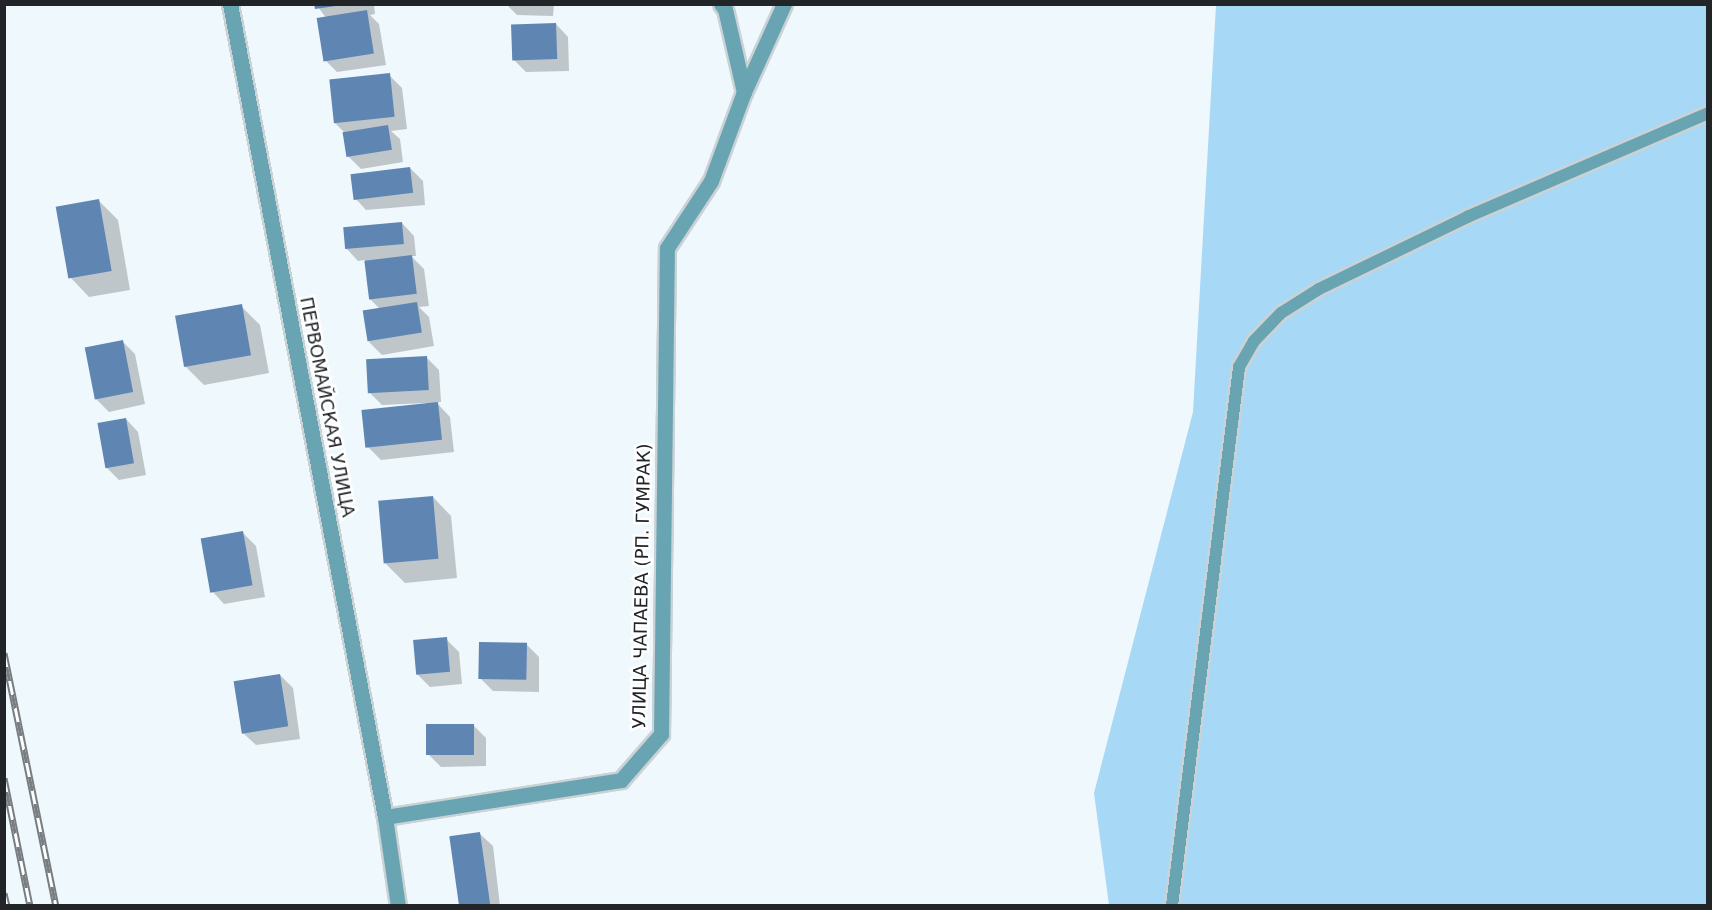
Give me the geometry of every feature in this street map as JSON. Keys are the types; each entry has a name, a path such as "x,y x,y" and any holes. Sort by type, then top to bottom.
{"street":[{"name":"ПЕРВОМАЙСКАЯ УЛИЦА","path":"230,4 385,817 398,906"},
{"path":"721,4 725,9 744,92"},
{"path":"744,92 784,4"},
{"name":"УЛИЦА ЧАПАЕВА (РП. ГУМРАК)","path":"385,817 621,780 661,734 667,248 711,181 744,92"}],"lane":[{"path":"1172,906 1239,367 1254,341 1281,313 1319,289 1467,217 1707,113"}],"shaded area":[{"path":"1216,5 1707,5 1707,905 1109,905 1094,793 1193,412"}],"building":[{"path":"314,4 335,4 336,6 315,9"},
{"path":"367,10 374,53 324,61 317,18"},
{"path":"556,23 557,59 512,61 511,25"},
{"path":"390,73 395,117 334,123 329,79"},
{"path":"388,125 392,150 346,157 343,132"},
{"path":"410,167 413,193 354,200 350,174"},
{"path":"99,199 112,271 68,279 56,207"},
{"path":"402,222 404,244 345,249 343,227"},
{"path":"412,255 417,294 369,300 364,261"},
{"path":"417,302 422,333 368,341 363,311"},
{"path":"242,304 251,355 184,367 175,316"},
{"path":"123,340 133,392 95,399 85,347"},
{"path":"427,356 429,390 368,393 366,359"},
{"path":"438,402 442,440 365,448 361,410"},
{"path":"126,418 134,463 105,468 97,423"},
{"path":"433,496 438,559 384,564 378,501"},
{"path":"243,531 253,585 210,593 201,538"},
{"path":"447,637 450,672 416,675 413,640"},
{"path":"479,642 527,643 526,680 478,679"},
{"path":"280,674 288,726 242,734 234,681"},
{"path":"426,724 474,724 474,755 426,755"},
{"path":"480,832 490,906 459,906 449,836"}],"railway":[{"path":"4,653 56,906"},
{"path":"4,778 30,906"},
{"path":"4,893 7,906"}]}
